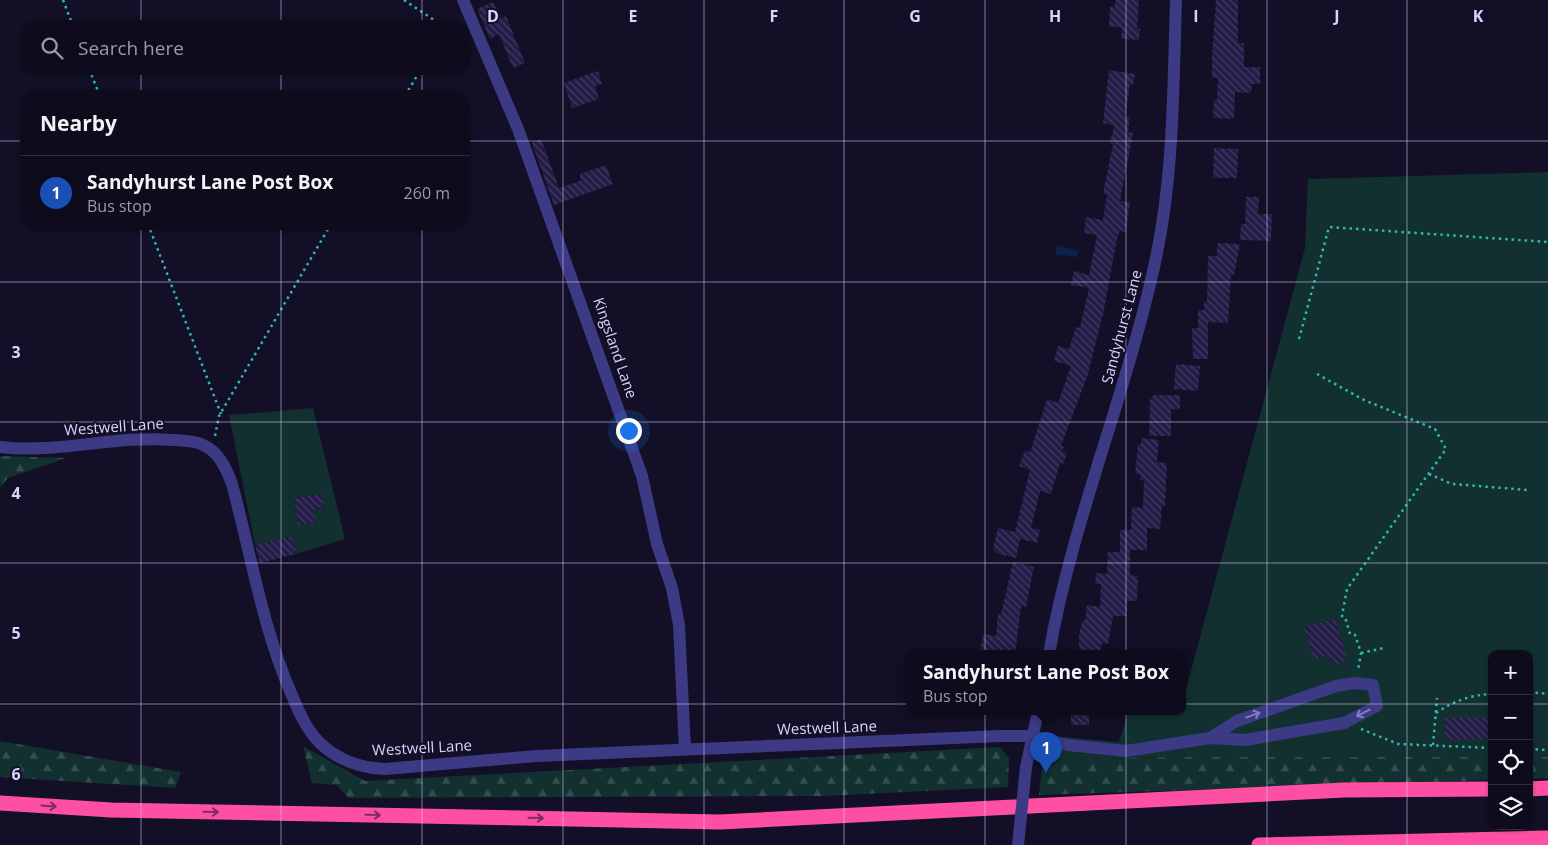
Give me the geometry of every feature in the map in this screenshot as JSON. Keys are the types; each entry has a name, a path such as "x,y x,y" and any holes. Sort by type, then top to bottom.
{"highway":[{"path":"1533,789 1548,788"},
{"path":"0,803 111,810 720,822 1344,790 1488,789"},
{"path":"1259,845 1548,838"}],"street":[{"name":"Sandyhurst Lane","path":"1050,650 1065,574 1138,335 1163,224 1170,172 1176,0"},
{"name":"Kingsland Lane","path":"467,2 518,129 642,476 657,544 672,588 679,624 685,750"},
{"name":"Westwell Lane","path":"0,447 15,449 164,439 195,442 212,451 221,460 232,484 273,650 307,726 319,742 336,756 362,766 385,769 536,756 1032,736 1068,745 1126,751 1210,738"},
{"path":"1354,683 1374,685 1377,706 1344,723 1245,740 1210,738 1237,721 1336,686 1354,683"},
{"path":"1018,845 1026,767 1037,715"}],"path":[{"path":"63,0 71,20"},
{"path":"404,0 434,20"},
{"path":"91,75 98,90"},
{"path":"409,90 417,75"},
{"path":"1299,338 1329,227 1548,242"},
{"path":"150,230 221,414"},
{"path":"212,451 221,414 328,230"},
{"path":"1316,374 1364,400 1435,429 1446,449 1347,589 1342,616 1345,617 1350,634 1355,634 1361,653 1354,683"},
{"path":"1429,474 1452,484 1528,490"},
{"path":"1361,653 1384,648"},
{"path":"1533,692 1548,694"},
{"path":"1436,713 1454,701 1476,694 1488,694"},
{"path":"1434,745 1437,698"},
{"path":"1344,723 1398,744 1488,748"},
{"path":"1533,749 1548,750"}],"green space":[{"path":"1548,172 1548,757 1533,757 1533,650 1488,650 1488,757 1173,757 1043,760 1064,737 1119,742 1127,715 1186,715 1186,689 1305,248 1308,179"},
{"path":"313,408 345,539 296,554 292,536 255,545 229,415","holes":["322,494 324,508 314,509 315,523 298,525 294,498"]},
{"path":"0,456 66,458 8,478 0,487"},
{"path":"0,741 181,772 175,788 0,777"},
{"path":"303,746 365,781 1000,747 1009,758 1008,787 823,796 348,798 337,785 312,783"},
{"path":"1173,757 1488,757 1488,780 1039,795 1043,760"},
{"path":"1533,757 1548,757 1548,778 1533,779"}],"water":[{"path":"1057,245 1078,251 1077,256 1055,254"}],"building":[{"path":"1115,0 1139,0 1137,29 1140,29 1139,40 1121,39 1122,28 1109,26 1110,7 1115,7"},
{"path":"1216,0 1238,0 1238,43 1244,43 1244,67 1260,67 1260,84 1252,84 1251,93 1235,92 1234,119 1213,118 1214,100 1217,100 1218,78 1212,78"},
{"path":"493,2 501,18 506,16 525,63 513,68 499,34 490,39 477,9"},
{"path":"1109,70 1135,74 1133,85 1130,85 1125,117 1130,117 1128,132 1133,133 1120,201 1130,202 1126,232 1120,231 1117,238 1104,310 1088,374 1061,446 1064,447 1062,451 1067,452 1063,464 1060,463 1051,494 1040,491 1031,528 1040,530 1037,543 1020,539 1016,558 996,553 993,548 998,528 1015,532 1030,470 1019,466 1025,450 1030,452 1047,399 1058,403 1071,366 1054,361 1058,346 1069,349 1076,327 1080,328 1089,288 1071,285 1074,271 1089,275 1097,235 1084,233 1086,217 1103,220 1107,195 1103,194 1113,144 1110,143 1114,125 1103,123"},
{"path":"598,71 602,84 595,86 599,99 572,108 564,83"},
{"path":"541,139 559,188 580,181 580,174 606,165 613,184 554,205 532,143"},
{"path":"1214,148 1238,149 1237,178 1213,178"},
{"path":"1246,197 1259,197 1258,214 1272,214 1271,241 1240,240 1241,224 1245,224"},
{"path":"1217,243 1240,244 1234,275 1231,275 1228,323 1208,322 1208,359 1193,359 1192,328 1198,328 1198,310 1204,310 1204,302 1207,302 1208,256 1217,256"},
{"path":"1176,364 1200,366 1198,391 1174,389"},
{"path":"1153,395 1180,395 1180,409 1171,409 1171,436 1149,436 1150,399 1152,399"},
{"path":"1142,438 1159,440 1157,462 1167,463 1165,506 1162,506 1160,529 1147,528 1147,550 1130,550 1130,575 1138,576 1137,601 1127,601 1127,616 1113,616 1108,644 1102,643 1101,650 1079,650 1079,635 1082,622 1085,620 1087,605 1100,607 1101,584 1095,584 1096,573 1107,574 1108,552 1120,552 1120,530 1131,530 1132,507 1143,508 1144,481 1140,480 1141,475 1135,474 1138,444 1141,444"},
{"path":"322,494 324,508 314,509 316,523 298,525 294,498"},
{"path":"292,536 296,554 260,563 255,545"},
{"path":"1013,562 1034,567 1026,607 1021,606 1016,650 981,650 983,634 996,636 998,614 1001,614"},
{"path":"1335,619 1347,661 1332,664 1329,655 1314,659 1304,627"},
{"path":"1071,715 1089,715 1089,725 1071,725"},
{"path":"1488,717 1488,739 1445,740 1445,718"}],"place":[{"name":"Sandyhurst Lane Post Box","path":"1046,773"}]}
